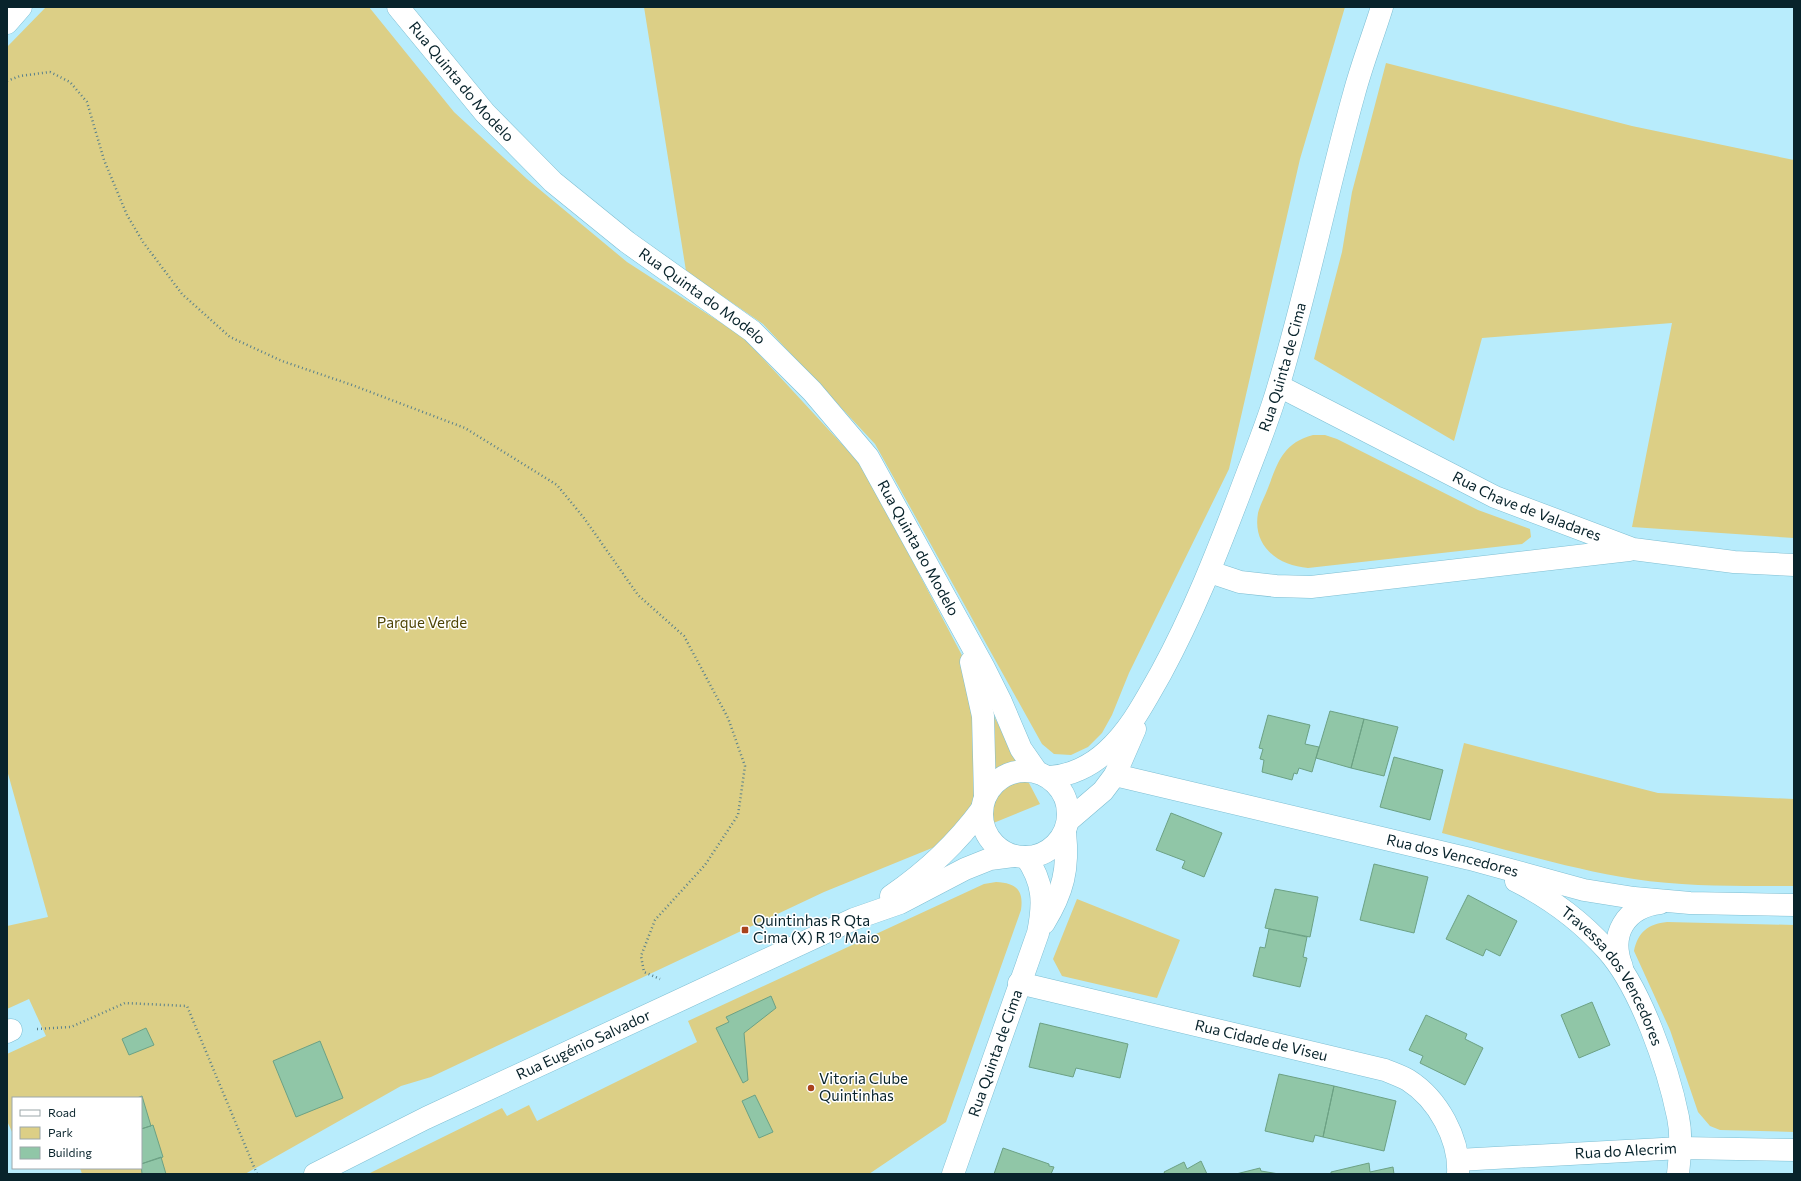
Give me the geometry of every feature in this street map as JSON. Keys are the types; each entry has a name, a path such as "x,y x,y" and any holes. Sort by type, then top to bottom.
{"street":[{"path":"7,23 21,7"},
{"name":"Rua Quinta do Modelo","path":"398,7 485,113 553,182 627,242 752,331 812,391 868,457 1001,702 1021,749 1043,774"},
{"name":"Rua Quinta de Cima","path":"1043,774 1062,777 1076,772 1105,753 1124,733 1140,710 1184,632 1210,572 1279,386 1302,305 1354,92 1382,7"},
{"name":"Rua Chave de Valadares","path":"1279,386 1495,497 1633,549 1734,562 1794,565"},
{"path":"1210,572 1240,582 1276,586 1310,587 1633,549"},
{"name":"Rua Quinta do Modelo","path":"959,624 971,662 983,716 984,803"},
{"name":"Rua Quinta de Cima","path":"1038,933 1051,912 1062,887 1066,873 1067,826 1103,791 1115,775 1134,734 1140,710"},
{"path":"1025,770 1043,774 1058,785 1065,796 1068,808 1067,826 1058,842 1049,850 1037,856 1019,856 1002,851 993,843 986,833 982,821 984,803 992,786 1001,777 1012,772 1025,770"},
{"name":"Rua dos Vencedores","path":"1115,775 1470,859 1584,890 1634,898 1690,903 1794,905"},
{"name":"Rua Eugénio Salvador","path":"854,919 913,880 957,839 984,803"},
{"name":"Rua Quinta de Cima","path":"953,1174 1019,983 1038,933 1042,914 1040,888 1034,870 1019,856"},
{"name":"Rua Eugénio Salvador","path":"315,1174 426,1118 854,919 900,903 978,863 990,859 1019,856"},
{"name":"Travessa dos Vencedores","path":"1470,859 1530,888 1558,906 1608,951 1624,974 1646,1019 1666,1074 1678,1117 1681,1148 1678,1174"},
{"path":"1624,974 1616,946 1620,931 1627,918 1638,910 1653,904 1690,903"},
{"name":"Rua Cidade de Viseu","path":"1019,983 1385,1070 1408,1080 1428,1098 1443,1117 1453,1137 1458,1167"},
{"name":"Rua do Alecrim","path":"1458,1167 1681,1148 1794,1150"}],"path":[{"path":"7,81 20,76 50,72 70,82 87,102 104,160 127,215 143,242 182,294 230,337 282,362 352,385 465,428 557,485 584,518 638,595 684,636 728,718 745,766 738,815 705,865 655,920 641,956 644,972 659,977 675,1002"},
{"path":"9,1031 71,1027 125,1003 187,1006 257,1174"}],"green space":[{"name":"Parque Verde","path":"46,7 369,7 454,112 527,179 627,262 743,337 863,467 1040,804 824,892 431,1077 401,1086 245,1174 82,1174 80,1169 142,1169 142,1097 12,1097 12,1132 7,1121 7,1054 46,1036 29,999 7,1009 7,926 48,917 7,770 7,47"},
{"path":"644,7 1345,7 1300,159 1229,469 1129,673 1112,715 1102,733 1088,747 1071,755 1054,754 1042,744 875,444 763,324 686,271"},
{"path":"1386,63 1632,126 1794,160 1794,538 1632,527 1672,323 1482,338 1454,441 1314,359 1342,252 1352,192"},
{"path":"1313,435 1325,435 1337,439 1478,510 1530,529 1531,537 1522,544 1308,568 1287,563 1278,559 1264,545 1259,536 1257,525 1258,513 1275,470 1283,455 1288,448 1295,443"},
{"path":"1464,743 1658,793 1794,799 1794,886 1694,885 1634,879 1562,864 1442,833"},
{"path":"996,882 1008,884 1017,888 1021,897 1021,910 946,1122 869,1174 368,1174 502,1108 507,1116 529,1105 537,1121 697,1042 688,1021 984,884"},
{"path":"1077,899 1180,940 1157,998 1062,976 1053,959"},
{"path":"1667,922 1794,925 1794,1132 1720,1130 1710,1126 1698,1112 1670,1030 1634,951 1638,939 1645,930 1654,925"}],"building":[{"path":"1330,711 1364,719 1351,768 1316,758"},
{"path":"1268,715 1310,725 1305,744 1319,747 1312,772 1299,768 1297,774 1294,773 1292,780 1262,772 1264,760 1260,759 1263,749 1259,748"},
{"path":"1364,719 1398,727 1384,776 1351,768"},
{"path":"1394,757 1443,770 1430,820 1380,807"},
{"path":"1171,813 1222,833 1204,877 1182,868 1185,861 1156,850"},
{"path":"1374,864 1428,877 1414,933 1360,920"},
{"path":"1275,889 1318,897 1310,937 1265,928"},
{"path":"1468,895 1517,921 1500,956 1486,949 1483,956 1446,939"},
{"path":"1269,929 1307,937 1303,957 1307,958 1300,987 1253,976 1260,947 1265,948"},
{"path":"771,996 776,1008 744,1033 748,1080 743,1083 716,1028 729,1022 726,1017"},
{"path":"1592,1002 1610,1045 1579,1058 1561,1015"},
{"path":"1426,1015 1467,1034 1465,1039 1483,1048 1465,1085 1420,1063 1423,1056 1409,1050"},
{"path":"1040,1023 1128,1044 1120,1078 1076,1068 1073,1077 1029,1067"},
{"path":"146,1028 154,1045 129,1055 122,1039"},
{"path":"320,1041 343,1098 296,1117 273,1061"},
{"path":"1279,1074 1334,1086 1323,1137 1315,1135 1313,1142 1265,1131"},
{"path":"1334,1086 1396,1101 1384,1151 1323,1137"},
{"path":"755,1095 773,1132 759,1138 742,1101"},
{"path":"142,1096 151,1126 142,1129 142,1097 140,1097"},
{"path":"153,1125 163,1157 142,1164 142,1129"},
{"path":"1003,1148 1049,1164 1049,1166 1054,1167 1051,1174 994,1174"},
{"path":"161,1157 166,1174 142,1174 142,1164"},
{"path":"1201,1161 1207,1174 1165,1174 1164,1172 1184,1162 1187,1169"},
{"path":"1369,1163 1370,1172 1393,1167 1394,1174 1331,1174 1331,1172"},
{"path":"1260,1168 1261,1171 1279,1174 1236,1174"}],"place":[{"name":"Quintinhas R Qta Cima (X) R 1º Maio","path":"745,930"},
{"name":"Vitoria Clube Quintinhas","path":"811,1088"}]}
